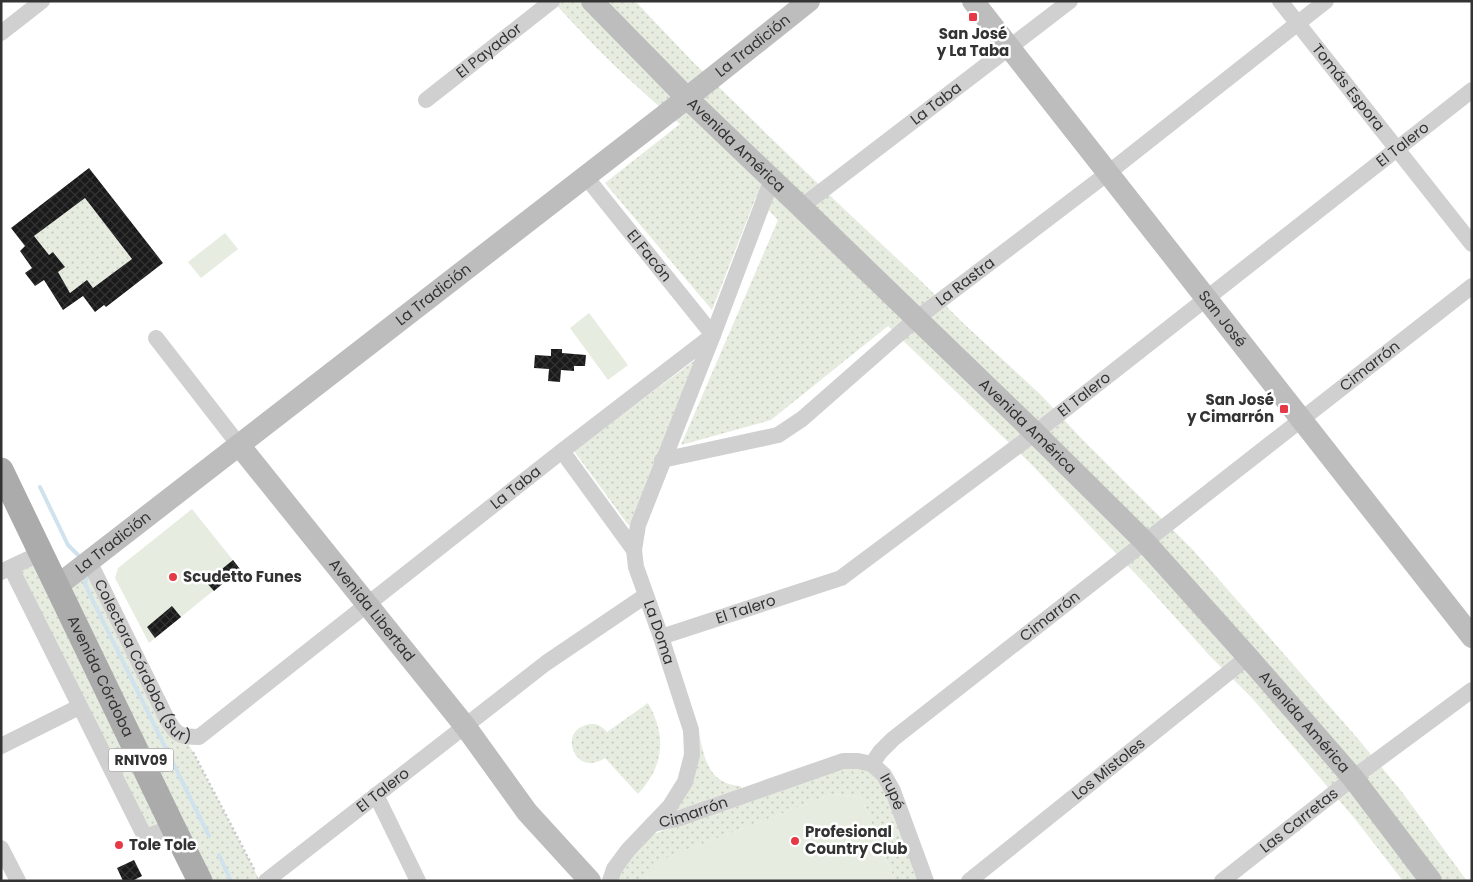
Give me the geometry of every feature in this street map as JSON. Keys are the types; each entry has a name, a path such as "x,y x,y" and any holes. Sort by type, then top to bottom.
{"main road":[{"name":"Avenida Córdoba","path":"1,470 200,881"}],"street":[{"path":"1,33 42,1"},
{"name":"El Payador","path":"426,100 552,1"},
{"name":"Avenida América","path":"592,1 687,98 1035,433 1145,542 1354,778 1431,881"},
{"name":"La Tradición","path":"57,586 586,177 809,1"},
{"name":"San José","path":"972,1 1472,637"},
{"name":"La Taba","path":"801,207 1070,1"},
{"name":"Tomás Espora","path":"1280,1 1472,244"},
{"name":"La Rastra","path":"662,460 778,434 802,419 916,319 1108,173 1326,1"},
{"name":"El Talero","path":"661,637 841,578 1035,433 1472,90"},
{"name":"El Facón","path":"586,177 713,335"},
{"path":"634,550 638,525 662,460 713,335 772,179"},
{"name":"Cimarrón","path":"610,881 614,868 653,824 676,819 842,761 858,761 872,764 880,752 893,739 1472,286"},
{"name":"La Taba","path":"185,737 199,737 562,451 713,335"},
{"name":"Avenida Libertad","path":"156,338 239,445 465,726 527,812 590,881"},
{"name":"La Doma","path":"562,451 634,550 636,567 645,596 661,637 691,730 692,755 685,782 670,806 653,824"},
{"path":"41,553 6,570 79,707 144,837 173,827"},
{"name":"Colectora Córdoba (Sur)","path":"89,561 167,719 174,730 185,737"},
{"name":"El Talero","path":"266,881 546,662 645,596"},
{"name":"Los Mistoles","path":"970,881 1248,657"},
{"name":"Las Carretas","path":"1222,881 1354,778 1472,690"},
{"path":"1,746 79,707"},
{"name":"Irupé","path":"872,764 884,775 893,791 926,881"},
{"path":"376,795 418,881"},
{"path":"1,848 18,881"}],"path":[{"name":"Colectora Córdoba (Sur)","path":"185,737 253,867"}],"shaded area":[{"path":"553,1 579,1 1087,493 1330,761 1423,881 1403,881 1355,819 1252,698 1209,655 1147,586 1031,464 888,326 771,420 681,445 778,220 756,197 712,310 605,183 680,124 614,65"},
{"path":"602,1 635,1 693,62 843,208 1041,395 1079,436 1194,551 1359,740 1402,792 1467,881 1439,881 1366,783"},
{"path":"89,194 88,202 128,254 136,256 93,288 70,293 58,272 65,267 54,252 49,255 34,236"},
{"path":"225,233 238,249 201,278 188,262"},
{"path":"589,313 628,365 608,380 570,328"},
{"path":"695,360 629,526 574,451"},
{"name":"Scudetto Funes","path":"192,509 240,569 149,643 115,578 118,568"},
{"path":"41,553 57,586 89,561 185,737 260,881 200,881 173,827 145,837 11,568"},
{"path":"648,703 658,727 660,750 658,762 653,773 638,794 605,758 594,763 585,762 578,758 572,744 573,736 578,729 586,725 595,724 601,726 607,732"},
{"path":"698,728 702,749 709,767 721,780 741,786 741,791 672,816"},
{"path":"851,767 868,770 881,780 920,881 895,881 861,797 832,794 654,863 642,881 616,881 617,873 651,835 840,768"},
{"name":"Profesional Country Club","path":"832,794 861,797 895,881 642,881 653,863"}],"building":[{"path":"89,168 163,263 106,307 104,305 95,312 83,296 63,310 44,280 35,286 25,273 32,268 20,251 25,246 11,228","holes":["85,198 132,259 93,288 87,280 70,293 58,272 65,267 53,252 49,255 34,236"]},
{"path":"551,349 562,349 562,353 586,355 585,366 574,366 574,371 561,370 560,382 548,381 549,369 534,368 535,355 551,356"},
{"path":"233,560 240,569 214,591 206,582"},
{"path":"172,606 181,617 155,638 147,627"},
{"path":"134,860 142,876 132,881 123,881 117,868"}],"waterway":[{"path":"40,487 68,545 80,557"},
{"path":"87,575 85,584 209,836"},
{"path":"219,855 231,881"}],"place":[{"name":"San José y La Taba","path":"973,17"},
{"name":"San José y Cimarrón","path":"1284,409"},
{"name":"Scudetto Funes","path":"173,577"},
{"name":"Profesional Country Club","path":"795,841"},
{"name":"Tole Tole","path":"119,845"}]}
